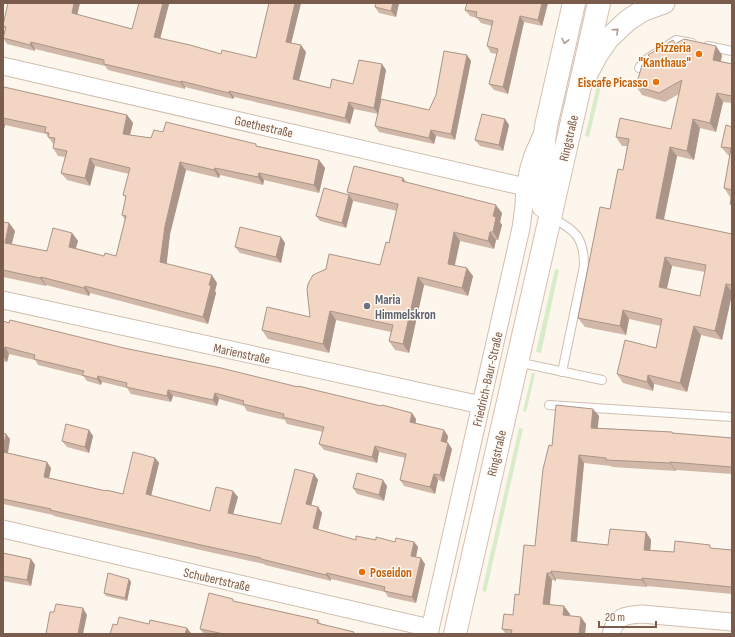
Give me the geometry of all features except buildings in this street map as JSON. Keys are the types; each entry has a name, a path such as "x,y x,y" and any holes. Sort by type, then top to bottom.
{"main road":[{"name":"Ringstraße","path":"546,215 544,147 546,126 574,3"},
{"name":"Ringstraße","path":"455,634 537,273 546,215 576,101 599,3"}],"street":[{"path":"576,101 591,65 608,39 642,11 664,3"},
{"name":"Goethestraße","path":"3,66 525,187"},
{"name":"Friedrich-Baur-Straße","path":"430,631 521,228 525,187 529,168 546,126"},
{"name":"Marienstraße","path":"3,300 481,405"},
{"name":"Schubertstraße","path":"3,529 430,631"},
{"path":"613,628 622,617 632,614 732,622"}],"lane":[{"path":"639,68 644,61 676,40 732,51"},
{"path":"546,215 571,229 580,240 584,256 584,266 562,372"},
{"path":"516,362 602,380"},
{"path":"549,405 732,417"}],"green space":[{"path":"598,81 602,82 589,137 585,136"},
{"path":"555,269 559,270 541,353 536,352"},
{"path":"532,373 535,374 526,412 523,411"},
{"path":"519,428 523,429 486,592 482,591"}],"place":[{"name":"Pizzeria \"Kanthaus\"","path":"699,54"},
{"name":"Eiscafe Picasso","path":"656,82"},
{"name":"Maria Himmelskron","path":"367,306"},
{"name":"Poseidon","path":"362,572"}]}
